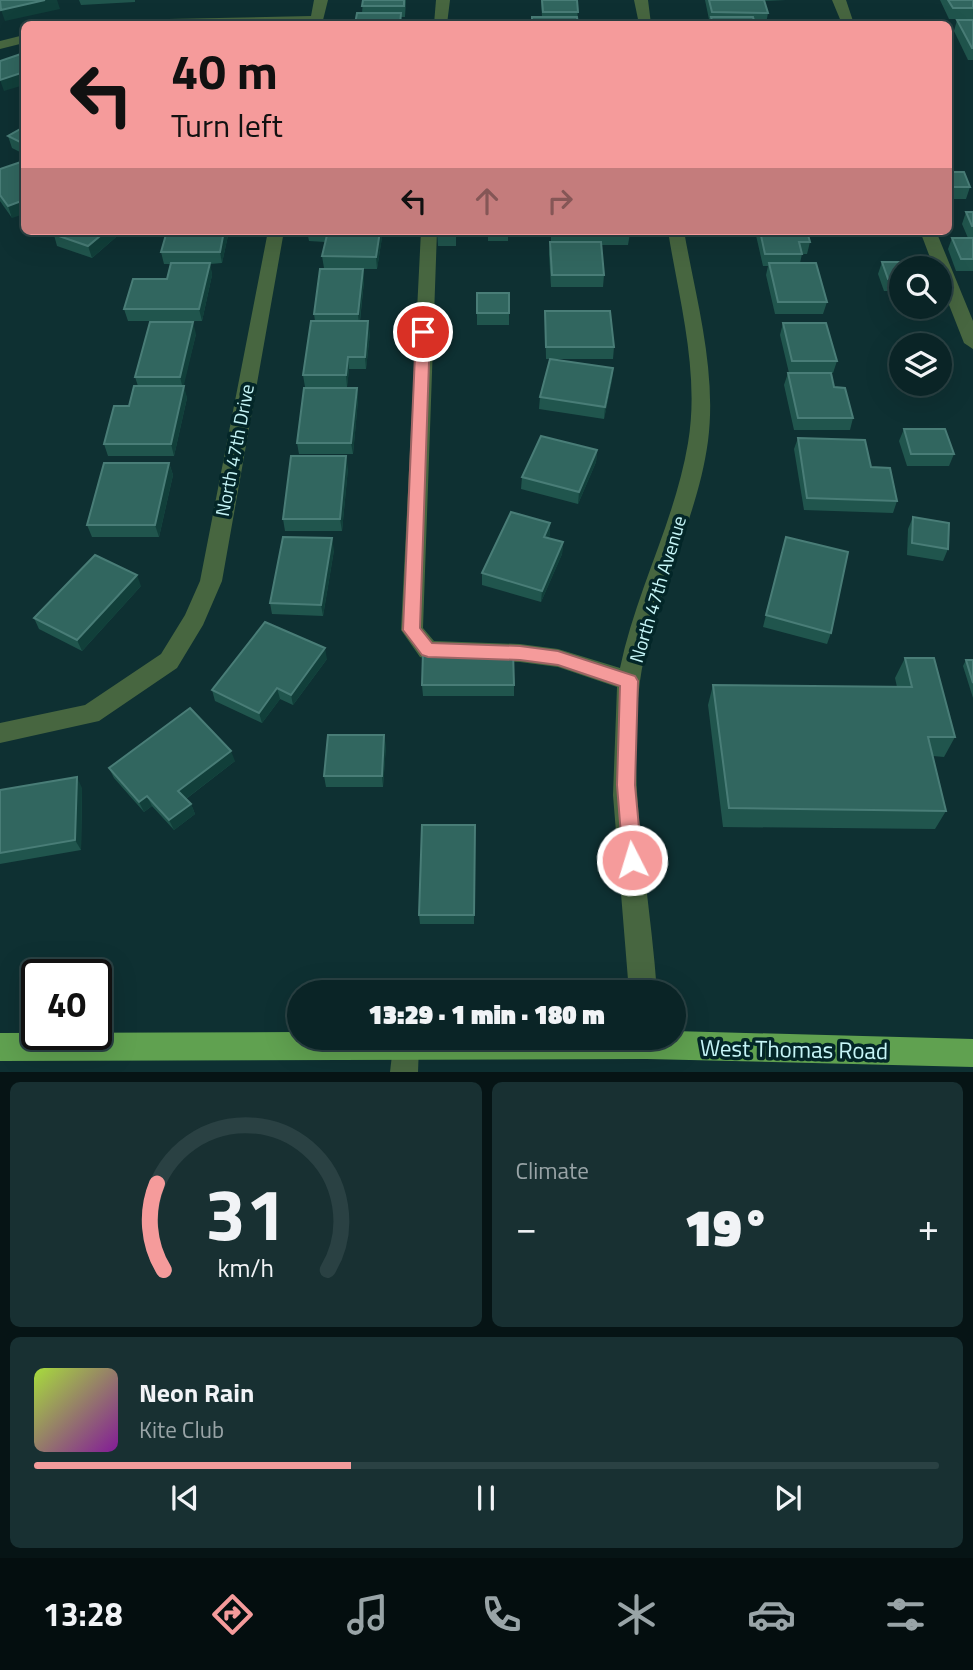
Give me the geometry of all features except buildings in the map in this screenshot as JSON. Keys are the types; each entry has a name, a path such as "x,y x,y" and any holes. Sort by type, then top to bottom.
{"main road":[{"name":"West Thomas Road","path":"686,1043 973,1053"},
{"name":"West Thomas Road","path":"0,1047 404,1058 526,1050"}],"street":[{"path":"316,21 321,0"},
{"path":"441,21 443,0"},
{"path":"641,0 644,21"},
{"path":"839,0 847,21"},
{"path":"0,45 21,40"},
{"name":"North 47th Drive","path":"0,733 91,714 169,661 195,619 211,581 275,235"},
{"path":"429,235 411,630 428,650 520,653 558,658 629,681"},
{"name":"North 47th Avenue","path":"642,980 626,785 629,681 641,630 683,504 698,443 701,410 677,235"},
{"path":"930,235 973,343"}],"route":[{"path":"423,332 411,630 428,650 520,653 558,658 629,681 626,785 632,860"}]}
